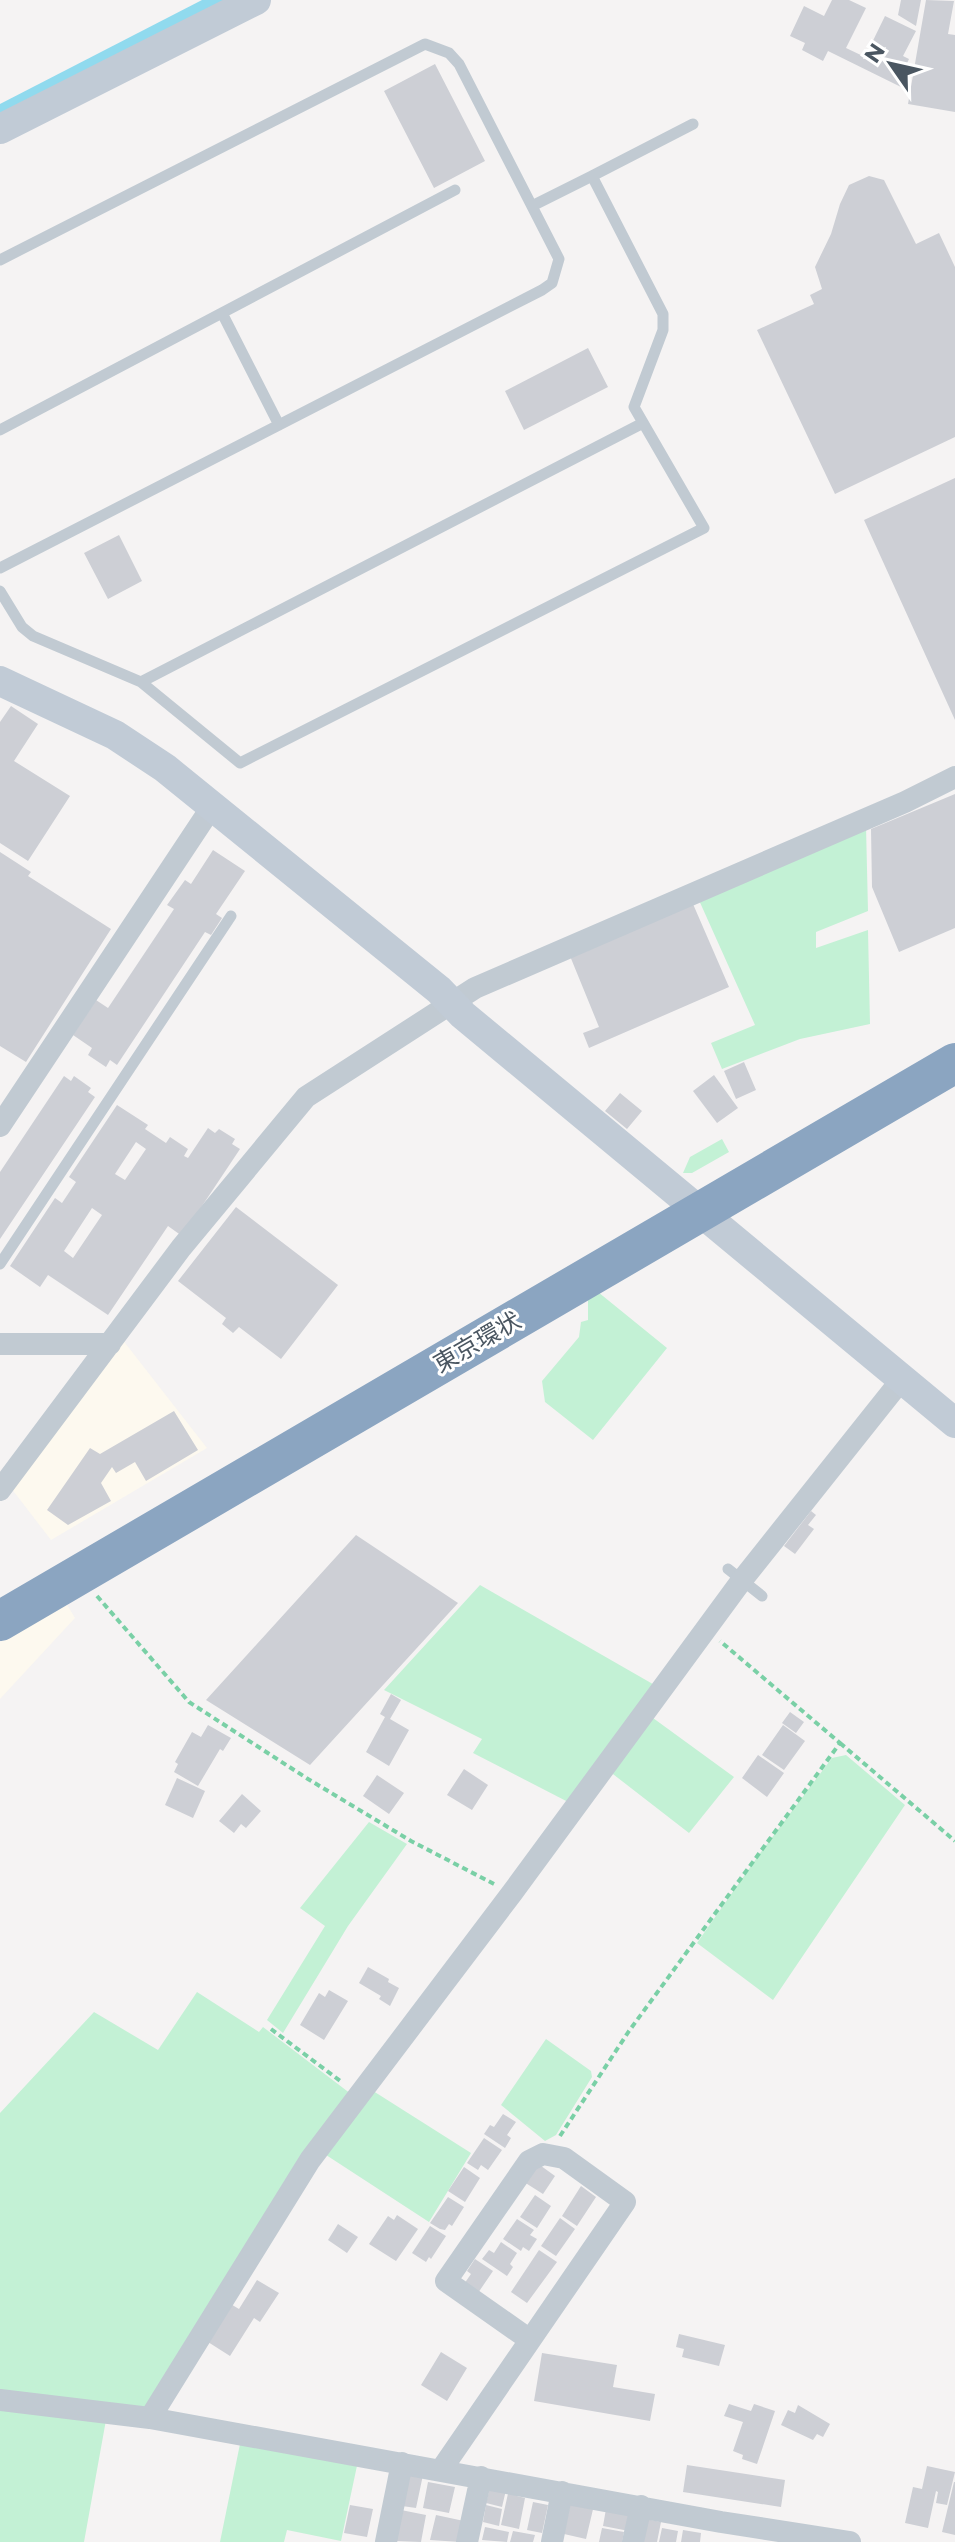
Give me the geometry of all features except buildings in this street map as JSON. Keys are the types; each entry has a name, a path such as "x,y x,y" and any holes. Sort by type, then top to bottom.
{"highway":[{"name":"東京環状","path":"0,1621 690,1203 955,1034"},
{"name":"東京環状","path":"0,1591 690,1203 955,1063"}],"street":[{"path":"0,129 256,0"},
{"path":"0,681 115,735 213,805 439,990 463,1015 955,1423"},
{"path":"0,1490 181,1248 306,1097 450,1002 504,975 905,802 955,777"},
{"path":"0,1126 213,805"},
{"path":"0,1344 110,1344"},
{"path":"150,2418 310,2160 706,1630 735,1574 902,1379"},
{"path":"441,2470 625,2202 564,2158 548,2155 536,2156 529,2161 446,2281 530,2340"},
{"path":"0,2400 150,2418 641,2506 719,2532 850,2542"},
{"path":"386,2542 402,2463"},
{"path":"467,2542 481,2477"},
{"path":"552,2542 562,2492"},
{"path":"633,2542 641,2506"}],"lane":[{"path":"0,260 425,44 449,53 459,64 559,259 552,283 542,290 0,568"},
{"path":"532,206 693,124"},
{"path":"0,591 22,627 33,636 141,682 240,763 704,528 634,407 663,330 663,314 592,176"},
{"path":"0,430 455,190"},
{"path":"222,313 279,425"},
{"path":"141,682 643,423"},
{"path":"0,1264 231,916"},
{"path":"735,1574 762,1596"}],"path":[{"path":"79,1575 189,1702 411,1841 512,1893"},
{"path":"706,1630 955,1841"},
{"path":"548,2155 629,2031 840,1743"},
{"path":"271,2029 358,2095"}],"shaded area":[{"path":"122,1339 207,1448 51,1540 11,1488"},
{"path":"66,1603 75,1618 0,1699 0,1642"}],"green space":[{"path":"866,826 868,911 816,932 816,948 868,930 870,1024 800,1039 722,1069 711,1043 755,1025 698,898"},
{"path":"722,1139 729,1152 692,1173 683,1173 690,1157"},
{"path":"598,1292 667,1348 593,1440 545,1402 542,1381 579,1337 581,1322 588,1320 588,1299"},
{"path":"480,1585 658,1687 572,1804 473,1753 482,1739 384,1690"},
{"path":"653,1718 734,1777 689,1833 609,1771"},
{"path":"846,1755 905,1805 773,2000 697,1943 832,1758"},
{"path":"369,1822 407,1844 348,1926 283,2033 267,2020 325,1926 300,1908"},
{"path":"197,1992 259,2032 263,2027 351,2094 146,2409 0,2394 0,2113 94,2012 158,2050"},
{"path":"546,2039 591,2071 592,2077 556,2135 545,2141 501,2105"},
{"path":"370,2089 471,2153 429,2222 323,2153"},
{"path":"0,2405 106,2420 84,2542 0,2542"},
{"path":"240,2444 358,2461 341,2541 287,2530 284,2542 220,2542"}],"water":[{"path":"202,0 225,0 0,116 0,104"}]}
